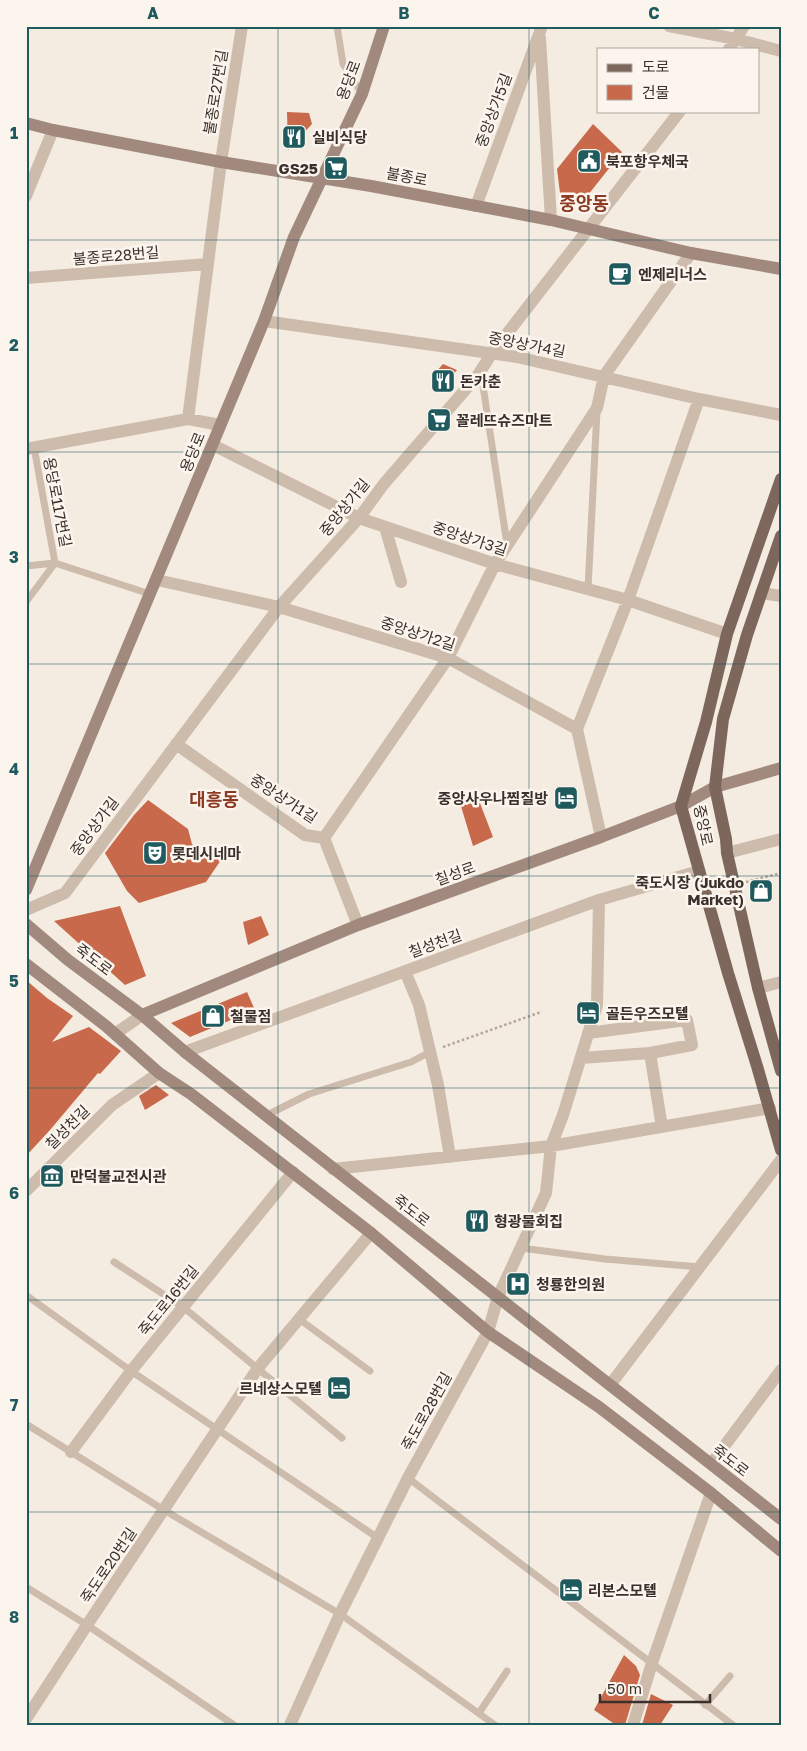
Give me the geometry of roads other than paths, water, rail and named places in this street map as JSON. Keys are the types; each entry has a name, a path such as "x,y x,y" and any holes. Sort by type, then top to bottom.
{"main road":[{"name":"용당로","path":"26,890 264,321 294,237 362,94 384,26"},
{"name":"불종로","path":"26,123 53,130 220,162 371,186 551,220 691,253 781,270"},
{"name":"중앙로","path":"781,479 727,634 706,722 681,806 781,1150"},
{"name":"중앙로","path":"781,536 747,635 723,719 715,787 734,885 758,988 781,1071"},
{"name":"칠성로","path":"142,1015 358,925 601,838 681,806 715,787 781,768"},
{"name":"죽도로","path":"26,924 68,960 142,1015 265,1116 781,1519"},
{"path":"26,964 115,1034 159,1073 192,1094 371,1233 488,1332 599,1408 711,1493 781,1551"}],"street":[{"name":"불종로27번길","path":"220,162 242,26"},
{"path":"669,26 732,44 781,51"},
{"path":"732,44 744,26"},
{"path":"541,29 551,220"},
{"name":"중앙상가5길","path":"476,206 541,29"},
{"name":"중앙상가길","path":"26,910 65,894 279,607 358,518 478,375 492,353 679,112"},
{"path":"26,196 53,130"},
{"path":"188,420 220,162"},
{"path":"324,838 448,658 495,564 597,408 604,376 691,253"},
{"name":"불종로28번길","path":"26,278 208,264"},
{"name":"중앙상가4길","path":"264,321 492,353 604,376 699,399 781,415"},
{"path":"601,838 577,728 628,600 699,399"},
{"path":"30,448 188,420 220,425"},
{"name":"중앙상가3길","path":"213,445 358,518 495,564 628,600 727,634"},
{"path":"385,527 401,582"},
{"name":"중앙상가2길","path":"157,580 279,607 448,658 577,728"},
{"path":"762,594 781,596"},
{"name":"중앙상가1길","path":"176,744 305,834 324,838 358,925"},
{"path":"727,853 781,839"},
{"name":"칠성천길","path":"185,1052 599,900 699,871"},
{"name":"죽도로28번길","path":"290,1725 340,1614 408,1478 488,1332 498,1297 546,1194 550,1146 563,1115 597,1005 599,900"},
{"path":"405,971 418,1005 438,1085 450,1157"},
{"path":"758,988 781,982"},
{"path":"115,1034 142,1015"},
{"path":"581,1058 650,1052 692,1045 687,1020 588,1033"},
{"path":"650,1052 662,1127"},
{"name":"칠성천길","path":"26,1190 112,1105 159,1073"},
{"path":"333,1169 550,1146 770,1108"},
{"path":"610,1385 781,1160"},
{"name":"죽도로16번길","path":"71,1452 131,1371 293,1172"},
{"name":"죽도로20번길","path":"26,1719 258,1368 371,1233"},
{"path":"711,1464 781,1370"},
{"path":"633,1725 652,1663 711,1493"}],"lane":[{"path":"337,26 343,64 362,94"},
{"path":"478,375 483,386 507,544"},
{"path":"588,589 597,408"},
{"name":"용당로117번길","path":"30,448 56,562"},
{"path":"26,602 56,562"},
{"path":"26,566 56,562 150,594"},
{"path":"265,1116 309,1094 411,1062 430,1052"},
{"path":"521,1248 605,1260 701,1267"},
{"path":"114,1262 183,1307 342,1438"},
{"path":"26,1295 131,1371 378,1538"},
{"path":"299,1319 370,1371"},
{"path":"26,1424 164,1510 340,1614 496,1725"},
{"path":"408,1478 733,1725"},
{"path":"26,1587 87,1625 234,1725"},
{"path":"479,1713 507,1671"},
{"path":"705,1705 730,1676"}],"place":[{"name":"실비식당","path":"294,137"},
{"name":"북포항우체국","path":"589,161"},
{"name":"GS25","path":"336,168"},
{"name":"엔제리너스","path":"620,274"},
{"name":"돈카춘","path":"443,381"},
{"name":"꼴레뜨슈즈마트","path":"439,420"},
{"name":"중앙사우나찜질방","path":"566,798"},
{"name":"롯데시네마","path":"155,853"},
{"name":"죽도시장 (Jukdo Market)","path":"761,891"},
{"name":"골든우즈모텔","path":"588,1013"},
{"name":"철물점","path":"213,1016"},
{"name":"만덕불교전시관","path":"52,1176"},
{"name":"형광물회집","path":"477,1221"},
{"name":"청룡한의원","path":"518,1284"},
{"name":"르네상스모텔","path":"339,1388"},
{"name":"리본스모텔","path":"571,1590"}],"district":[{"name":"중앙동","path":"584,203"},
{"name":"대흥동","path":"214,799"}]}
